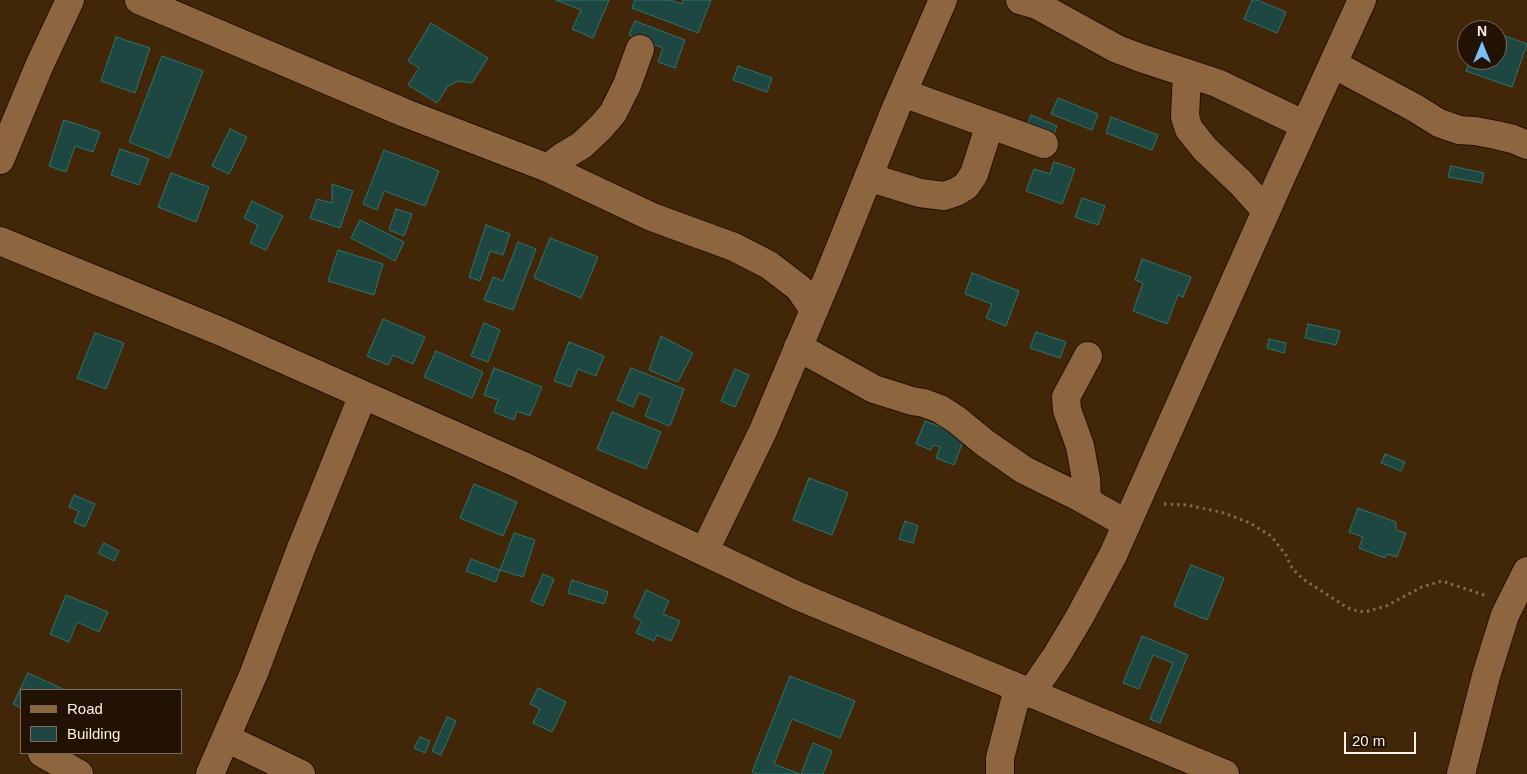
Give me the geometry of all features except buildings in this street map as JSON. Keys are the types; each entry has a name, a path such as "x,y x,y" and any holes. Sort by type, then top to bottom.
{"street":[{"path":"0,160 40,64 70,0"},
{"path":"139,0 405,113 548,168 652,217 734,247 769,265 799,288 814,310"},
{"path":"704,552 763,431 943,0"},
{"path":"1020,0 1045,9 1117,49 1217,83 1305,126"},
{"path":"1000,774 1000,758 1024,691 1057,655 1113,555 1362,0"},
{"path":"548,168 582,145 613,113 627,85 640,49"},
{"path":"1333,64 1439,123 1459,130 1475,131 1513,139 1527,145"},
{"path":"1186,73 1185,117 1189,129 1205,149 1241,183 1266,211"},
{"path":"903,93 1044,144"},
{"path":"868,177 920,193 944,196 956,192 966,186 974,174 990,124"},
{"path":"0,241 212,328 364,395 521,465 798,596 1225,774"},
{"path":"798,347 874,389 940,409 1024,470 1087,501 1131,514"},
{"path":"1087,501 1086,479 1080,446 1067,410 1066,397 1088,356"},
{"path":"210,774 254,673 300,551 364,395"},
{"path":"1461,774 1486,676 1505,615 1527,571"},
{"path":"226,738 301,774"},
{"path":"44,754 79,774"}],"path":[{"path":"1131,514 1158,503 1186,505 1224,513 1250,523 1271,536 1286,555 1292,568 1302,579 1348,608 1358,611 1365,612 1386,606 1422,587 1442,581 1483,595 1512,600"}]}
